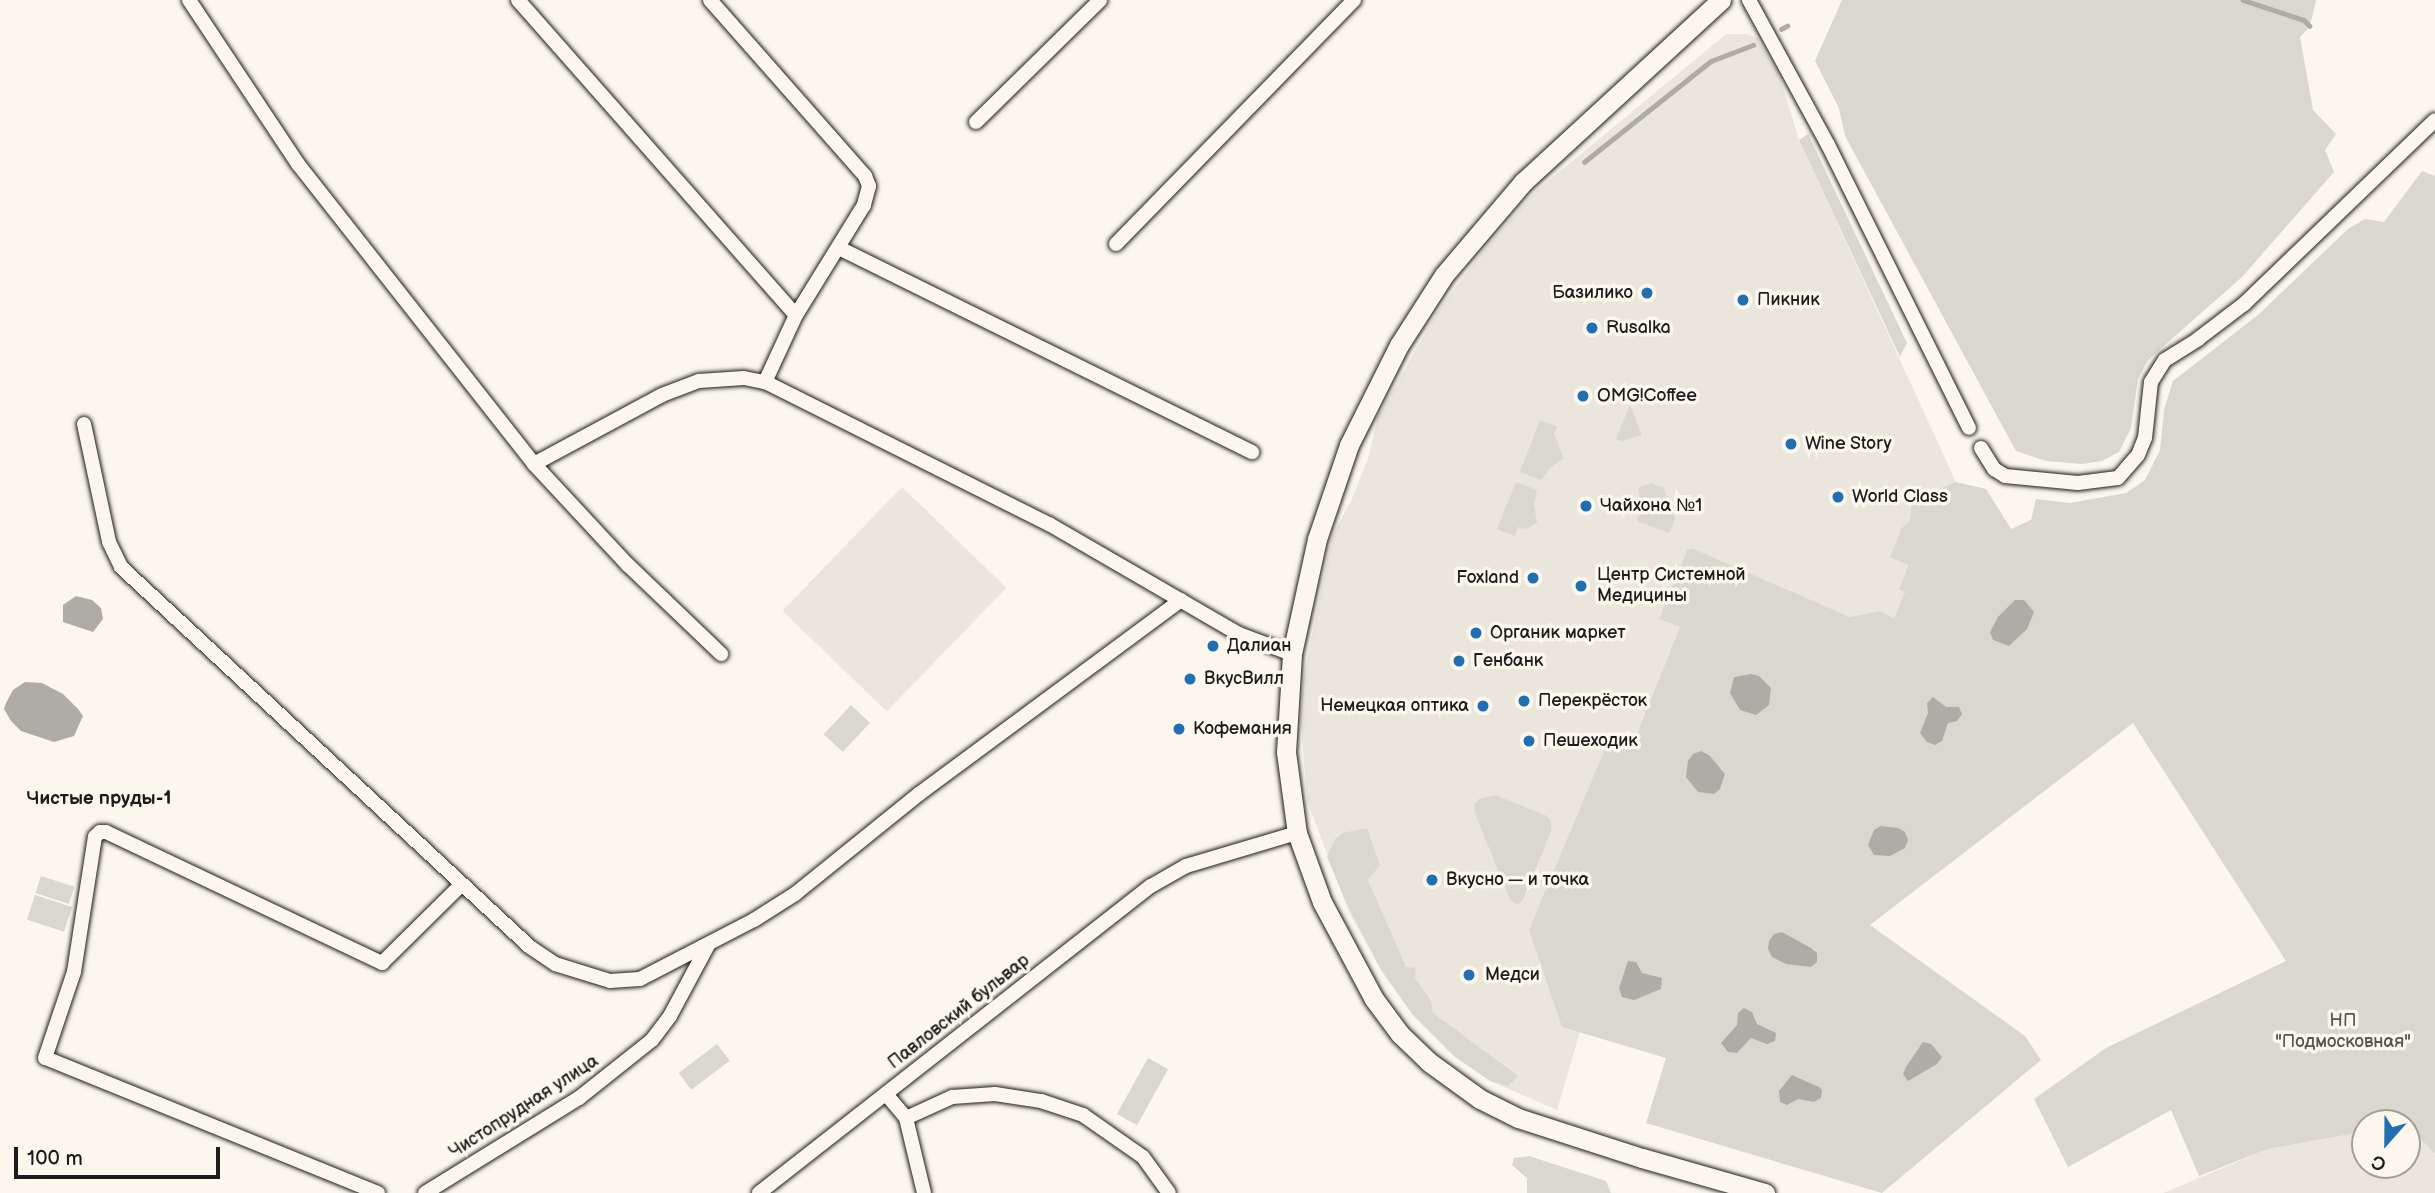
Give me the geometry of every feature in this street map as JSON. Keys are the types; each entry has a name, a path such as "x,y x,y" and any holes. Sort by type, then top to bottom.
{"main road":[{"path":"1721,0 1524,181 1444,275 1374,389 1349,445 1317,539 1292,654 1286,752 1297,833 1322,902 1374,999 1400,1034 1457,1085 1490,1105 1560,1133 1765,1193"}],"street":[{"path":"189,0 298,164 534,464 628,565 721,654"},
{"path":"518,0 796,315"},
{"path":"710,0 865,177 869,195 796,315 765,382"},
{"path":"976,122 1100,0"},
{"path":"1116,244 1354,0"},
{"path":"1749,0 1828,145 1969,428"},
{"path":"1981,448 1994,469 2005,476 2078,483 2118,478 2138,455 2145,438 2151,382 2165,360 2198,340 2244,304 2435,120"},
{"path":"839,247 1252,452"},
{"path":"534,464 662,395 699,381 744,378 765,382 1049,524 1252,641 1292,654"},
{"path":"84,424 109,542 121,568 530,947 555,964 583,975 610,981 640,979 708,945 795,894 919,794 1181,600"},
{"path":"378,1193 45,1058 74,972 95,837 100,832 382,963 461,885"},
{"name":"Павловский бульвар","path":"759,1193 1151,886 1186,866 1297,833"},
{"name":"Чистопрудная улица","path":"425,1193 579,1098 652,1040 670,1016 708,945"},
{"path":"886,1094 906,1118 925,1193"},
{"path":"906,1118 951,1097 995,1094 1041,1101 1083,1115 1143,1157 1169,1193"}],"shaded area":[{"path":"1726,34 1747,34 1757,38 1779,74 1799,140 1956,482 1912,499 1910,520 1901,530 1890,557 1908,564 1899,588 1905,592 1894,618 1878,611 1850,617 1692,548 1687,550 1659,619 1680,627 1631,746 1610,738 1557,1009 1562,1027 1580,1032 1557,1110 1490,1081 1454,1056 1413,1015 1381,970 1349,912 1307,801 1301,720 1304,675 1332,536 1351,501 1368,459 1378,416 1438,311 1486,247 1535,192"},
{"path":"902,487 1006,588 887,711 783,611"},
{"path":"76,596 92,600 101,608 103,619 93,632 63,622 63,605"},
{"path":"2015,600 2024,600 2034,612 2027,629 2009,646 1993,640 1990,632 1998,617"},
{"path":"1751,674 1759,676 1771,688 1769,705 1756,715 1740,710 1730,693 1734,677"},
{"path":"25,682 42,683 63,694 78,709 83,716 74,736 54,742 21,731 11,721 4,709 6,703 13,690"},
{"path":"1933,697 1946,707 1959,707 1962,714 1957,721 1948,723 1942,741 1935,745 1927,742 1920,733 1928,713 1927,703"},
{"path":"1701,751 1709,755 1725,774 1720,789 1714,794 1698,792 1686,777 1688,761 1693,754"},
{"path":"1881,826 1898,828 1905,832 1908,840 1905,848 1890,856 1874,855 1868,845 1874,830"},
{"path":"1782,932 1817,953 1817,962 1811,967 1786,964 1772,957 1768,949 1769,941 1774,934"},
{"path":"1628,961 1636,962 1642,973 1662,978 1661,989 1634,1000 1622,997 1619,988"},
{"path":"1744,1008 1752,1012 1757,1024 1776,1033 1775,1041 1767,1044 1751,1038 1737,1053 1728,1052 1721,1043 1737,1025 1738,1013"},
{"path":"1923,1042 1931,1044 1942,1057 1937,1064 1908,1081 1903,1074"},
{"path":"1792,1075 1819,1087 1822,1090 1821,1098 1814,1102 1798,1099 1787,1105 1780,1102 1779,1091"},
{"path":"2351,1134 2351,1179 2421,1179 2421,1139 2435,1154 2435,1193 2163,1193 2268,1149"}],"green space":[{"path":"1842,0 2316,0 2310,26 2300,37 2313,110 2336,134 2325,150 2334,172 2242,277 2148,360 2138,379 2131,428 2119,452 2102,461 2082,464 2046,461 2016,451 1845,136 1839,108 1815,61"},
{"path":"1808,134 1907,343 1900,357 1799,140"},
{"name":"НП \"Подмосковная\"","path":"2422,171 2435,176 2435,1154 2421,1139 2421,1109 2351,1109 2351,1134 2268,1149 2199,1176 2171,1110 2068,1167 2034,1099 2106,1048 2286,961 2133,723 1870,925 2025,1036 2041,1060 1882,1193 1646,1123 1666,1058 1562,1027 1529,930 1610,737 1632,745 1680,627 1659,619 1687,550 1692,548 1850,617 1879,611 1894,618 1905,592 1899,589 1908,565 1890,557 1901,529 1910,520 1912,499 1956,482 1986,489 2011,529 2031,520 2036,499 2070,503 2126,493 2145,480 2160,450 2164,410 2173,381 2258,315 2348,229 2365,219 2384,222"},
{"path":"1630,405 1642,435 1622,441 1616,439"},
{"path":"1540,420 1557,427 1554,434 1564,458 1550,468 1541,480 1520,472"},
{"path":"1516,482 1537,490 1534,505 1537,523 1526,529 1518,527 1515,536 1497,529"},
{"path":"1651,483 1663,487 1675,518 1669,533 1637,521 1641,503 1638,488"},
{"path":"851,705 870,723 843,752 824,734"},
{"path":"1495,795 1547,816 1551,821 1551,831 1523,900 1518,905 1510,900 1475,813 1474,805 1479,799"},
{"path":"1367,828 1380,865 1368,880 1406,967 1416,968 1415,978 1431,1001 1433,1013 1518,1076 1508,1086 1490,1081 1454,1056 1413,1015 1381,970 1345,900 1327,857 1335,839 1343,833"},
{"path":"41,876 74,887 69,904 35,893"},
{"path":"35,895 72,907 64,932 27,920"},
{"path":"717,1044 730,1061 691,1090 679,1073"},
{"path":"1148,1058 1168,1069 1137,1125 1117,1114"},
{"path":"1529,1156 1606,1181 1611,1193 1527,1193 1527,1178 1512,1165 1514,1158"}],"waterway":[{"path":"2243,0 2304,20 2310,26"},
{"path":"1781,29 1787,26"},
{"path":"1584,162 1711,61 1753,45"}],"place":[{"name":"Базилико","path":"1647,293"},
{"name":"Пикник","path":"1743,300"},
{"name":"Rusalka","path":"1592,328"},
{"name":"OMG!Coffee","path":"1583,396"},
{"name":"Wine Story","path":"1791,444"},
{"name":"World Class","path":"1838,497"},
{"name":"Чайхона №1","path":"1586,506"},
{"name":"Foxland","path":"1533,578"},
{"name":"Центр Системной Медицины","path":"1581,586"},
{"name":"Органик маркет","path":"1476,633"},
{"name":"Далиан","path":"1213,646"},
{"name":"Генбанк","path":"1459,661"},
{"name":"ВкусВилл","path":"1190,679"},
{"name":"Перекрёсток","path":"1524,701"},
{"name":"Немецкая оптика","path":"1483,706"},
{"name":"Кофемания","path":"1179,729"},
{"name":"Пешеходик","path":"1529,741"},
{"name":"Вкусно — и точка","path":"1432,880"},
{"name":"Медси","path":"1469,975"}],"district":[{"name":"Чистые пруды-1","path":"99,799"}]}
